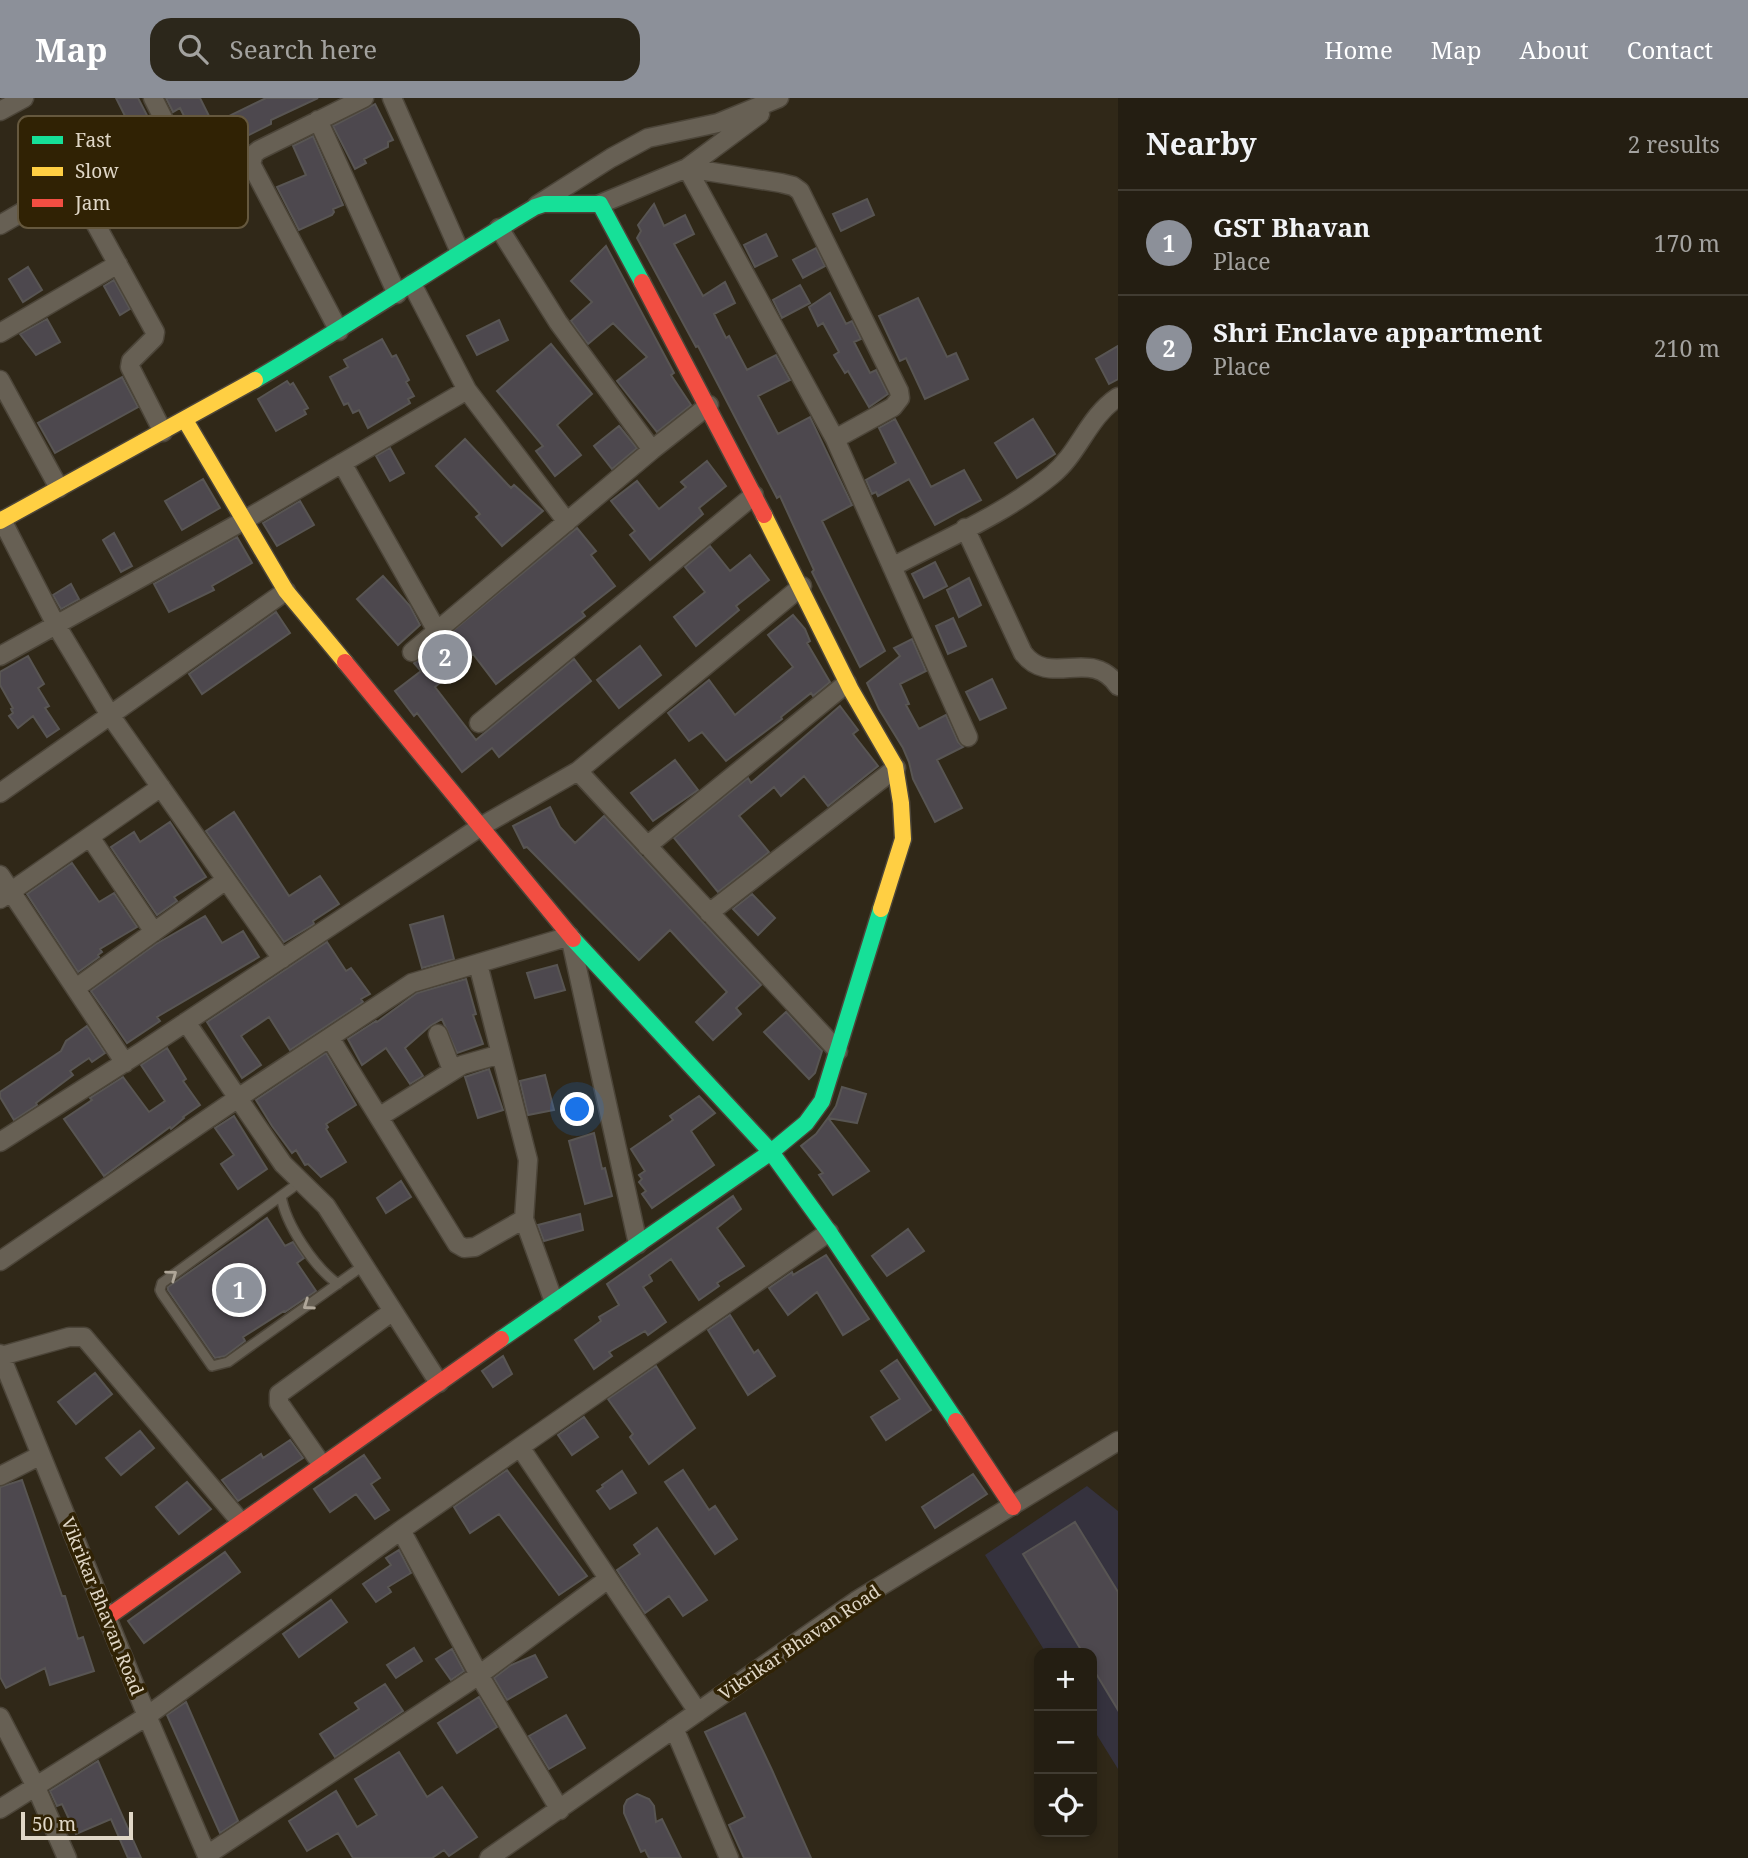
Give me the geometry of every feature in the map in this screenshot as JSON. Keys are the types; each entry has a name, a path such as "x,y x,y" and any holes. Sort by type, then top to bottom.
{"street":[{"path":"0,111 24,98"},
{"path":"153,98 161,116"},
{"path":"339,331 251,164 254,153 259,150 364,98"},
{"path":"392,98 460,251"},
{"path":"534,207 544,204 600,204 687,169 781,98"},
{"path":"282,959 110,715 56,625 1,520 185,420 339,331 460,251 611,158 648,138 718,123 781,98"},
{"path":"318,120 405,289 467,390 567,522"},
{"path":"687,169 835,439 968,737"},
{"path":"687,169 793,186 800,191 900,391 900,398 893,407 835,439"},
{"path":"108,1616 771,1152 806,1123 822,1101 903,839 896,768 847,683 802,586 709,405 600,204"},
{"path":"0,225 18,214"},
{"path":"98,228 155,332 154,338 131,362 130,367 163,432"},
{"path":"499,228 558,322 652,450"},
{"path":"0,333 118,264"},
{"path":"0,380 59,488"},
{"path":"0,656 243,521 467,390"},
{"path":"892,567 1020,497 1053,474 1067,460 1097,416 1118,397"},
{"path":"412,652 709,405"},
{"path":"185,420 286,592 570,936 771,1152 829,1232 1013,1507"},
{"path":"342,463 438,631"},
{"path":"479,723 754,495"},
{"path":"965,528 1028,660 1042,668 1100,668 1110,674 1118,686"},
{"path":"0,1142 125,1063 480,827 578,771 802,586"},
{"path":"0,793 286,592"},
{"path":"647,846 847,683"},
{"path":"709,913 896,768"},
{"path":"578,771 838,1051"},
{"path":"5,896 161,787"},
{"path":"90,836 154,932"},
{"path":"0,875 5,896 76,988 125,1063"},
{"path":"76,988 226,880"},
{"path":"0,1261 412,983 570,936"},
{"path":"570,936 638,1244"},
{"path":"478,964 528,1160 524,1219 554,1302"},
{"path":"187,1022 283,1164 326,1206 439,1383"},
{"path":"438,1034 452,1070"},
{"path":"330,1038 457,1244 464,1248 475,1247 524,1219"},
{"path":"379,1117 452,1070 501,1054"},
{"path":"0,1809 147,1716 401,1530 829,1232"},
{"path":"322,1465 279,1403 279,1394 393,1311"},
{"path":"0,1355 69,1337 84,1337 242,1522"},
{"name":"Vikrikar Bhavan Road","path":"0,1355 207,1857"},
{"name":"Vikrikar Bhavan Road","path":"489,1858 856,1601 1118,1441"},
{"path":"520,1447 698,1712"},
{"path":"0,1476 41,1455"},
{"path":"401,1530 479,1675 560,1810"},
{"path":"207,1857 479,1675 608,1578"},
{"path":"0,1717 35,1785 67,1858"},
{"path":"674,1728 729,1858"}],"lane":[{"path":"300,1182 162,1283 162,1294 212,1366 228,1362 364,1265"},
{"path":"281,1196 286,1216 293,1229 326,1276 338,1284"}],"shaded area":[{"path":"1087,1486 1118,1511 1118,1769 1097,1735 1097,1648 1043,1648 985,1555"}],"building":[{"path":"116,98 138,98 147,116 125,116"},
{"path":"166,98 200,98 209,116 184,116 180,108 173,112"},
{"path":"266,98 318,98 271,120 271,124 248,136 248,116 229,116"},
{"path":"375,104 393,140 388,142 388,147 364,159 366,163 355,169 333,126"},
{"path":"313,136 343,205 333,209 332,215 299,230 277,187 306,175 293,146"},
{"path":"867,199 874,215 841,231 833,214"},
{"path":"654,204 664,226 685,215 694,234 674,244 703,296 725,282 735,303 714,314 747,370 776,355 790,380 758,396 778,434 810,417 852,505 822,521 885,651 860,667 812,572 814,570 780,496 777,498 698,346 696,347 637,238 641,231 638,225"},
{"path":"766,234 777,256 755,267 744,245"},
{"path":"606,246 674,373 671,375 691,405 657,432 617,381 647,357 613,323 588,344 571,321 592,302 571,281"},
{"path":"816,248 825,266 803,278 793,260"},
{"path":"28,267 42,290 23,302 9,279"},
{"path":"114,280 130,309 120,315 104,286"},
{"path":"800,285 810,303 782,318 773,300"},
{"path":"830,293 846,324 852,321 861,339 854,342 870,373 876,370 888,394 869,407 848,371 845,373 834,355 839,352 823,323 818,326 809,307"},
{"path":"918,298 947,357 956,353 968,379 925,399 906,358 900,361 879,316"},
{"path":"47,319 60,342 36,355 20,334"},
{"path":"499,320 508,340 477,355 467,336"},
{"path":"382,339 392,357 396,355 414,396 408,399 410,403 368,428 359,410 353,413 348,403 344,405 330,377 348,367 344,360"},
{"path":"551,344 592,394 557,425 581,455 555,476 536,451 543,446 497,391"},
{"path":"1118,346 1118,379 1109,384 1096,359"},
{"path":"122,377 138,407 55,453 38,423"},
{"path":"287,381 290,385 293,383 308,408 304,410 306,414 276,431 258,399"},
{"path":"895,419 931,487 964,470 981,500 935,525 909,479 878,496 876,492 872,494 866,480 896,463 879,428"},
{"path":"1033,419 1055,454 1017,478 995,443"},
{"path":"619,426 637,448 612,469 594,446"},
{"path":"465,439 511,488 514,485 543,511 502,546 476,517 480,514 436,466"},
{"path":"390,448 404,473 390,481 376,456"},
{"path":"707,461 726,486 699,508 703,514 650,560 630,535 635,531 611,501 637,481 659,509 686,487 681,482"},
{"path":"203,479 220,508 182,530 165,501"},
{"path":"300,501 314,525 277,546 263,523"},
{"path":"577,528 596,551 591,555 615,586 582,612 585,616 496,684 473,654 435,687 476,740 574,659 591,681 499,757 492,748 462,772 417,713 414,716 395,691 421,671 414,663"},
{"path":"114,533 132,566 121,572 103,540"},
{"path":"237,537 252,563 212,586 214,590 169,612 154,584"},
{"path":"710,546 730,571 750,555 769,580 736,606 739,610 696,646 674,617 705,592 685,567"},
{"path":"935,562 947,586 924,598 912,574"},
{"path":"383,576 410,606 420,625 398,645 357,599"},
{"path":"969,578 981,605 959,617 947,590"},
{"path":"71,584 79,599 61,609 53,595"},
{"path":"276,612 290,633 202,694 189,674"},
{"path":"793,615 805,629 810,641 807,643 830,682 813,696 811,693 781,717 782,719 726,761 702,732 689,741 668,713 709,680 735,715 793,667 768,635"},
{"path":"953,618 966,646 948,654 936,626"},
{"path":"912,639 926,671 900,684 909,704 906,705 919,729 946,715 963,747 937,760 962,808 935,822 913,779 903,748 867,683 900,656 894,648"},
{"path":"640,646 661,675 619,708 597,680"},
{"path":"28,656 44,684 38,688 49,706 45,708 59,729 47,737 33,716 18,728 9,716 13,713 13,708 0,685 0,672"},
{"path":"992,679 1006,708 980,720 966,692"},
{"path":"840,706 858,730 853,734 878,766 828,806 804,776 781,796 774,787 739,816 769,852 718,892 674,838 748,778 751,783"},
{"path":"675,760 698,790 653,821 631,793"},
{"path":"550,807 560,827 575,843 604,816 761,985 736,1008 741,1014 713,1040 696,1022 727,992 670,930 639,960 527,847 524,848 513,826"},
{"path":"234,812 289,896 320,876 339,904 313,921 314,924 284,942 206,831"},
{"path":"170,822 206,877 174,897 177,901 157,915 111,847 134,832 140,842"},
{"path":"72,863 99,902 114,893 137,927 100,949 102,952 99,957 78,972 27,894"},
{"path":"752,894 775,918 758,935 733,909"},
{"path":"205,916 222,943 243,931 259,957 157,1017 160,1021 127,1043 91,991 156,944"},
{"path":"443,916 454,959 422,968 410,925"},
{"path":"327,942 346,971 351,968 370,994 361,999 363,1002 290,1050 269,1017 241,1036 261,1065 242,1078 207,1022"},
{"path":"557,965 565,990 535,998 527,973"},
{"path":"466,979 476,1014 473,1015 483,1044 457,1053 442,1019 405,1048 423,1076 410,1084 386,1048 362,1065 348,1039 417,993"},
{"path":"786,1012 822,1051 815,1073 809,1079 764,1032"},
{"path":"87,1026 105,1053 92,1062 89,1058 70,1071 73,1075 14,1120 0,1097 0,1092 61,1051 66,1041"},
{"path":"167,1048 186,1079 183,1081 200,1105 104,1176 64,1119 123,1077 149,1112 165,1101 141,1065"},
{"path":"326,1053 356,1105 326,1124 326,1129 346,1162 321,1177 308,1164 305,1165 296,1150 292,1153 256,1100"},
{"path":"489,1069 503,1110 478,1118 465,1077"},
{"path":"545,1075 554,1110 528,1115 520,1081"},
{"path":"842,1087 866,1094 857,1123 828,1118 836,1106"},
{"path":"699,1096 715,1113 691,1131 714,1165 652,1208 642,1194 646,1191 639,1182 642,1179 639,1175 645,1171 631,1149 673,1120 670,1116"},
{"path":"234,1116 267,1169 238,1189 221,1164 234,1155 215,1128"},
{"path":"828,1118 869,1171 833,1195 819,1175 823,1173 801,1146 816,1134"},
{"path":"594,1133 602,1169 605,1168 612,1196 585,1204 569,1141"},
{"path":"401,1181 411,1197 386,1213 377,1198"},
{"path":"733,1196 741,1209 717,1228 744,1266 717,1283 719,1286 699,1300 671,1259 649,1275 652,1281 643,1287 666,1322 648,1335 645,1331 609,1352 612,1356 594,1369 575,1340 601,1321 599,1317 619,1305 607,1284"},
{"path":"580,1214 583,1230 544,1241 538,1225"},
{"path":"267,1218 285,1246 293,1242 304,1258 297,1263 316,1291 243,1337 245,1341 225,1356 215,1358 168,1287"},
{"path":"908,1229 924,1251 887,1276 872,1256"},
{"path":"826,1255 869,1319 843,1335 817,1292 788,1315 769,1288 792,1272 793,1275"},
{"path":"730,1315 754,1353 758,1350 775,1376 748,1395 708,1330"},
{"path":"503,1356 512,1374 493,1387 482,1371"},
{"path":"897,1360 931,1410 886,1440 871,1417 900,1399 881,1371"},
{"path":"656,1366 695,1428 649,1464 630,1437 633,1434 608,1399"},
{"path":"95,1373 112,1394 76,1424 58,1402"},
{"path":"584,1417 598,1437 572,1455 558,1435"},
{"path":"140,1431 154,1448 121,1475 106,1458"},
{"path":"290,1440 303,1458 238,1501 222,1480 261,1454 263,1458"},
{"path":"364,1455 380,1478 371,1484 389,1510 375,1519 356,1494 330,1512 314,1489"},
{"path":"507,1470 587,1576 559,1595 499,1514 470,1533 454,1507"},
{"path":"683,1470 709,1510 715,1506 737,1539 715,1554 665,1482"},
{"path":"622,1471 636,1493 610,1509 597,1491"},
{"path":"973,1474 987,1494 935,1528 922,1507"},
{"path":"22,1480 78,1639 83,1637 94,1671 50,1685 45,1668 6,1688 0,1677 0,1487"},
{"path":"187,1482 211,1509 179,1534 156,1507"},
{"path":"1075,1522 1118,1592 1118,1710 1097,1675 1097,1648 1080,1648 1023,1554"},
{"path":"657,1528 707,1600 683,1616 669,1596 645,1613 617,1570 640,1554 634,1545"},
{"path":"399,1550 411,1573 388,1587 391,1592 376,1602 363,1584 391,1565 386,1558"},
{"path":"225,1552 240,1572 144,1643 128,1621"},
{"path":"331,1600 347,1622 299,1657 283,1634"},
{"path":"414,1648 422,1661 396,1678 387,1665"},
{"path":"452,1649 464,1671 451,1680 436,1659"},
{"path":"535,1655 547,1677 507,1700 494,1678 511,1665"},
{"path":"385,1684 403,1711 335,1757 320,1734 359,1709 355,1703"},
{"path":"479,1697 497,1727 457,1753 438,1723"},
{"path":"186,1702 238,1821 220,1833 167,1715"},
{"path":"745,1713 811,1858 744,1858 729,1825 745,1817 705,1732"},
{"path":"566,1715 585,1748 549,1769 529,1736"},
{"path":"399,1752 427,1797 442,1787 477,1837 449,1856 444,1850 432,1858 353,1858 338,1833 307,1851 289,1821 336,1791 357,1827 377,1815 355,1779"},
{"path":"98,1761 141,1858 128,1858 111,1819 76,1834 62,1804 57,1806 50,1791"},
{"path":"637,1794 649,1799 654,1806 656,1822 662,1819 681,1858 649,1858 645,1850 641,1852 624,1813 627,1800"}],"traffic: fast":[{"path":"255,380 500,228 544,204 600,204 642,282"},
{"path":"501,1339 771,1152 806,1123 822,1101 881,909"},
{"path":"573,939 771,1152 829,1232 956,1421"}],"traffic: slow":[{"path":"0,521 255,380"},
{"path":"185,420 286,591 345,662"},
{"path":"764,515 851,690 895,766 903,839 881,909"}],"traffic: jam":[{"path":"642,282 764,515"},
{"path":"345,662 573,939"},
{"path":"109,1616 501,1339"},
{"path":"956,1421 1013,1507"}],"place":[{"name":"Shri Enclave appartment","path":"445,657"},
{"name":"GST Bhavan","path":"239,1290"}]}
